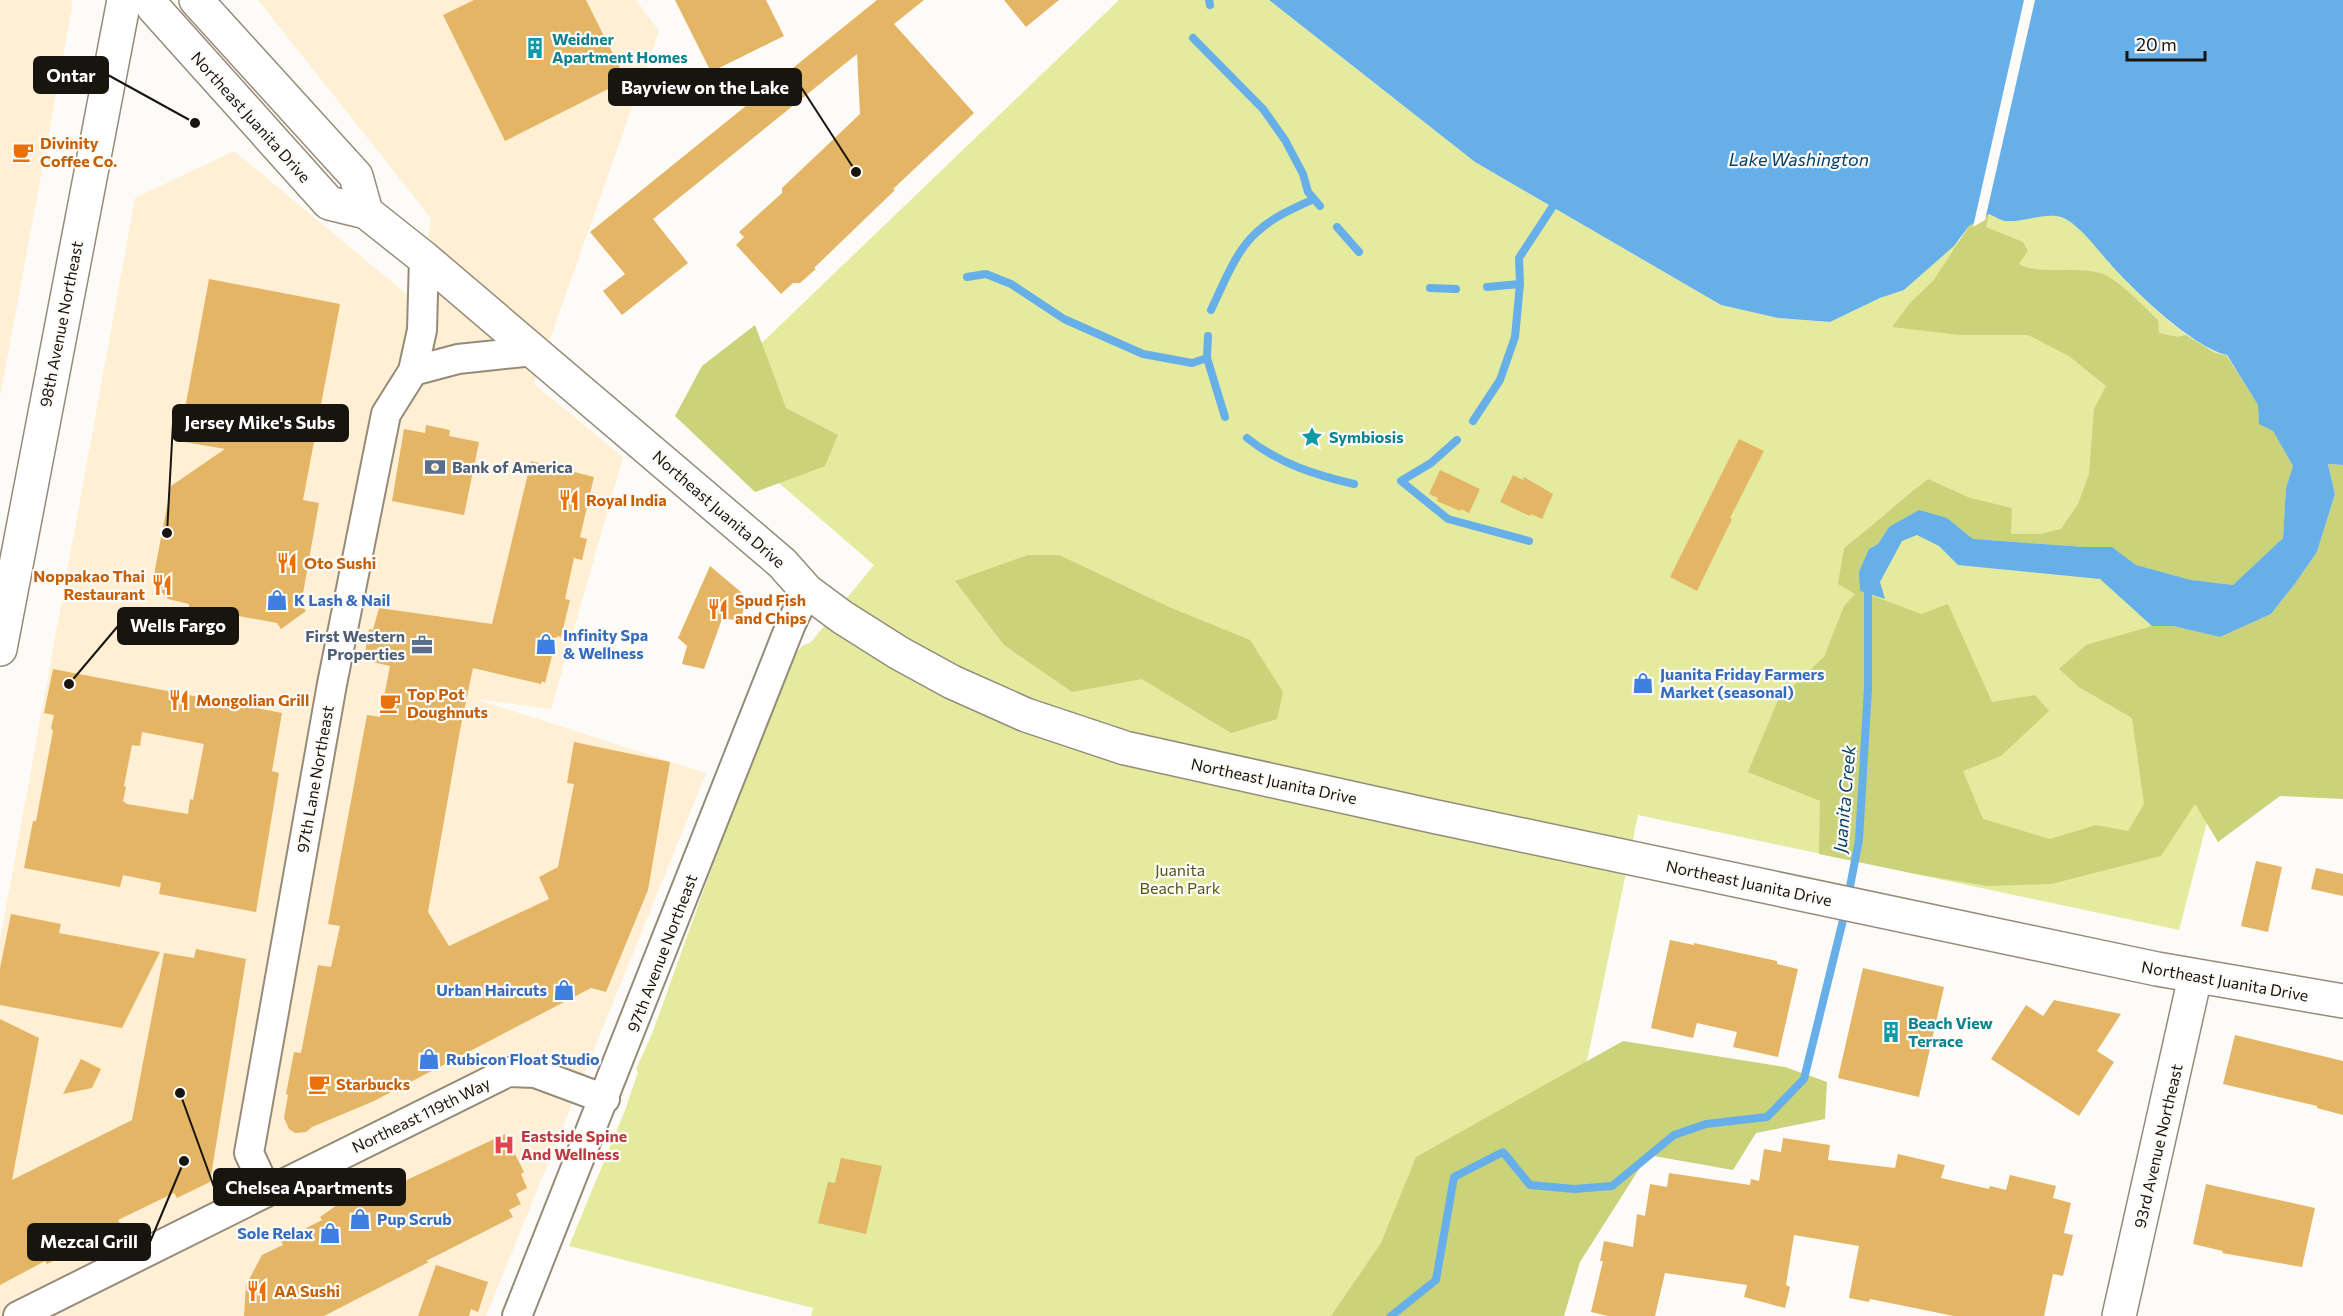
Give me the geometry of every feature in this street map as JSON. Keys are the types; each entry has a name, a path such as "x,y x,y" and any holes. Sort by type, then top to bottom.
{"main road":[{"name":"98th Avenue Northeast","path":"0,649 124,0"},
{"name":"Northeast Juanita Drive","path":"150,0 154,9 328,203 366,212 424,258 782,563 807,591 842,617 899,653 952,682 1026,715 1125,748 2195,977 2343,1001"},
{"path":"196,0 356,176 366,212"},
{"name":"93rd Avenue Northeast","path":"2119,1316 2195,977"}],"street":[{"name":"97th Lane Northeast","path":"267,1192 249,1154 312,791 386,414 413,371 422,330 424,258"},
{"path":"413,371 458,358 534,351"},
{"name":"97th Avenue Northeast","path":"517,1316 605,1099 791,624 807,591"},
{"name":"Northeast 119th Way","path":"18,1316 508,1072 534,1072 605,1099"}],"shaded area":[{"path":"0,0 71,0 72,8 0,397"},
{"path":"258,0 636,0 659,31 534,384 623,457 551,709 475,699 706,773 486,1316 0,1316 0,941 135,198 234,151 416,302 431,218"}],"green space":[{"name":"Juanita Beach Park","path":"1119,0 1269,0 1475,162 1721,305 1778,318 1830,322 1880,298 1904,290 1989,214 2002,220 2012,221 2047,215 2061,217 2079,229 2129,284 2161,314 2196,341 2226,355 2301,461 2179,930 1638,815 1534,1316 811,1316 813,1308 569,1246 624,1113 638,1072 636,1069 652,1034 736,800 793,657 802,646 811,642 874,565 693,409"},
{"path":"1989,214 1986,227 2023,242 2028,251 2019,264 2039,270 2088,271 2109,277 2158,320 2159,333 2178,337 2186,335 2215,353 2226,355 2258,405 2259,424 2273,431 2293,466 2286,488 2283,538 2233,585 2191,580 2136,565 2112,547 1973,539 1947,518 1889,527 1878,544 1869,549 1860,591 1921,614 1948,604 1992,702 2035,695 2049,711 2001,756 1963,771 1983,819 2050,839 2096,825 2128,831 2144,804 2132,718 2079,687 2059,669 2086,645 2152,626 2173,626 2220,637 2271,614 2317,552 2335,494 2328,464 2343,465 2343,799 2280,796 2218,842 2195,804 2161,856 2051,884 1988,886 1819,854 1820,801 1748,772 1778,700 1824,657 1844,606 1855,594 1838,584 1844,548 1917,487 1928,479 1970,498 2012,508 2011,534 2040,534 2061,529 2078,504 2089,474 2094,409 2106,386 2069,356 2028,335 1960,335 1892,327 1910,303 1933,281 1969,226"},
{"path":"755,325 786,408 838,435 825,466 755,492 675,416 702,366"},
{"path":"1028,555 1059,555 1169,607 1250,640 1283,692 1277,719 1231,733 1142,679 1072,692 1004,645 955,581"},
{"path":"1623,1041 1785,1067 1827,1082 1825,1119 1756,1133 1733,1170 1648,1155 1580,1262 1564,1316 1331,1316 1381,1243 1416,1157"}],"water":[{"name":"Lake Washington","path":"1269,0 2343,0 2343,465 2328,464 2335,494 2317,552 2271,614 2220,637 2173,626 2152,626 2100,579 1958,565 1939,546 1917,535 1902,541 1880,582 1885,599 1860,591 1859,572 1869,549 1878,544 1889,527 1919,510 1947,518 1973,539 2112,547 2136,565 2191,580 2233,585 2283,538 2286,488 2293,466 2273,431 2259,424 2258,405 2227,355 2212,350 2196,340 2162,314 2129,284 2079,229 2061,217 2048,216 2006,221 1989,214 1969,226 1954,246 1904,290 1880,298 1830,322 1778,318 1721,305 1475,162"}],"pier":[{"path":"2024,0 2035,0 1985,220 1973,227"}],"building":[{"name":"Weidner Apartment Homes","path":"474,0 586,0 626,80 505,141 443,15"},
{"path":"675,0 766,0 784,36 711,72"},
{"path":"877,0 924,0 894,24 974,113 893,189 895,190 814,268 816,269 800,283 793,283 781,294 736,245 744,237 739,232 782,193 782,188 860,114 857,54 653,219 688,263 622,315 603,291 625,274 590,232"},
{"path":"1004,0 1059,0 1026,27"},
{"path":"209,279 340,304 303,500 319,503 301,605 306,611 281,629 277,623 189,607 189,604 168,599 155,585 155,569 171,486 225,449 179,441"},
{"name":"Bank of America","path":"426,425 450,430 449,436 479,442 464,515 392,501 404,429 425,433"},
{"path":"1739,439 1764,451 1697,591 1670,577"},
{"path":"531,461 594,477 580,537 587,539 582,560 574,558 565,599 570,600 561,637 557,636 545,683 473,668 428,912 449,946 549,899 539,877 558,867 574,784 567,783 574,742 670,762 648,890 606,992 591,988 374,1101 312,1127 306,1132 295,1133 289,1129 284,1118 294,1052 301,1053 318,965 331,967 340,926 328,924 367,715 380,717 390,666 364,660 369,629 373,630 379,608 492,624"},
{"path":"1440,470 1480,489 1469,513 1437,501 1438,498 1429,494"},
{"path":"1513,475 1523,480 1524,477 1553,494 1542,519 1500,502"},
{"name":"Spud Fish and Chips","path":"710,566 748,598 740,620 722,619 704,669 682,664 687,646 678,638"},
{"path":"53,669 282,713 272,771 279,773 256,912 159,894 161,883 123,875 120,887 24,868 33,821 36,821 53,731 51,728 54,715 44,713","holes":["142,732 204,744 188,814 127,804 123,801 132,745 140,746"]},
{"path":"2256,861 2282,867 2268,932 2241,926"},
{"path":"2316,868 2343,874 2343,896 2311,889"},
{"path":"11,914 61,924 59,933 160,952 122,1028 0,1005 0,968"},
{"path":"1670,940 1777,961 1777,964 1798,969 1778,1057 1733,1047 1737,1032 1697,1023 1693,1038 1651,1028"},
{"path":"196,949 246,959 210,1182 177,1198 174,1193 118,1220 122,1227 47,1264 45,1261 0,1285 0,1019 39,1038 12,1180 132,1120 164,953 194,958"},
{"name":"Beach View Terrace","path":"1863,968 1944,987 1919,1097 1838,1078"},
{"path":"2054,1000 2121,1014 2097,1051 2114,1062 2079,1116 1991,1059 2026,1005 2043,1016"},
{"path":"2235,1035 2343,1061 2343,1115 2317,1108 2317,1106 2223,1084"},
{"path":"81,1059 101,1069 92,1088 63,1094"},
{"path":"505,1134 524,1172 521,1174 527,1188 516,1194 521,1204 509,1210 513,1217 324,1316 244,1316 246,1285 262,1255 283,1245 281,1241 322,1220 320,1217 347,1198 376,1187 379,1193"},
{"path":"1783,1138 1830,1145 1828,1160 1895,1168 1898,1154 1945,1165 1941,1178 1989,1189 1990,1186 2006,1190 2010,1175 2056,1186 2053,1198 2071,1203 2064,1233 2073,1235 2063,1276 2053,1274 2044,1316 1954,1316 1870,1299 1869,1302 1849,1298 1859,1246 1794,1235 1786,1285 1790,1287 1785,1308 1744,1297 1747,1285 1665,1273 1655,1316 1608,1316 1591,1312 1603,1261 1600,1261 1604,1241 1633,1247 1637,1214 1645,1216 1650,1184 1667,1187 1669,1173 1750,1185 1751,1179 1759,1181 1764,1149 1781,1152"},
{"path":"841,1158 882,1166 866,1234 818,1223 828,1182 835,1183"},
{"path":"2206,1184 2315,1208 2302,1267 2222,1253 2223,1251 2193,1244"},
{"path":"436,1265 488,1282 478,1312 471,1309 469,1316 418,1316"}],"waterway":[{"path":"1209,0 1210,5"},
{"path":"1193,38 1263,109 1285,140 1303,174 1308,192 1320,206"},
{"path":"1211,310 1231,268 1249,239 1277,217 1314,199"},
{"path":"1473,421 1500,380 1515,337 1520,284 1519,258 1553,206"},
{"path":"1337,227 1359,252"},
{"path":"967,277 986,274 1011,284 1064,319 1143,354 1192,363 1207,358"},
{"path":"1487,287 1520,284"},
{"path":"1430,288 1456,289"},
{"path":"1208,336 1207,358 1225,417"},
{"path":"1247,438 1284,461 1325,477 1354,484"},
{"path":"1457,440 1431,463 1401,481 1448,519 1529,541"},
{"name":"Juanita Creek","path":"1848,897 1859,840 1868,688 1868,584"},
{"name":"Juanita Creek","path":"1391,1316 1436,1280 1454,1177 1503,1152 1530,1185 1574,1189 1612,1186 1674,1135 1706,1124 1767,1117 1804,1079 1845,912"}],"place":[{"name":"Weidner Apartment Homes","path":"535,48"},
{"name":"Ontar","path":"195,123"},
{"name":"Divinity Coffee Co.","path":"23,152"},
{"name":"Bayview on the Lake","path":"856,172"},
{"name":"Symbiosis","path":"1312,437"},
{"name":"Bank of America","path":"435,467"},
{"name":"Royal India","path":"569,500"},
{"name":"Jersey Mike's Subs","path":"167,533"},
{"name":"Oto Sushi","path":"287,563"},
{"name":"Noppakao Thai Restaurant","path":"162,585"},
{"name":"K Lash & Nail","path":"277,600"},
{"name":"Spud Fish and Chips","path":"718,609"},
{"name":"Infinity Spa & Wellness","path":"546,644"},
{"name":"First Western Properties","path":"422,645"},
{"name":"Juanita Friday Farmers Market (seasonal)","path":"1643,683"},
{"name":"Wells Fargo","path":"69,684"},
{"name":"Mongolian Grill","path":"179,700"},
{"name":"Top Pot Doughnuts","path":"390,703"},
{"name":"Urban Haircuts","path":"564,990"},
{"name":"Beach View Terrace","path":"1891,1032"},
{"name":"Rubicon Float Studio","path":"429,1059"},
{"name":"Starbucks","path":"319,1084"},
{"name":"Chelsea Apartments","path":"180,1093"},
{"name":"Eastside Spine And Wellness","path":"504,1145"},
{"name":"Mezcal Grill","path":"184,1161"},
{"name":"Pup Scrub","path":"360,1219"},
{"name":"Sole Relax","path":"330,1233"},
{"name":"AA Sushi","path":"257,1291"}]}
